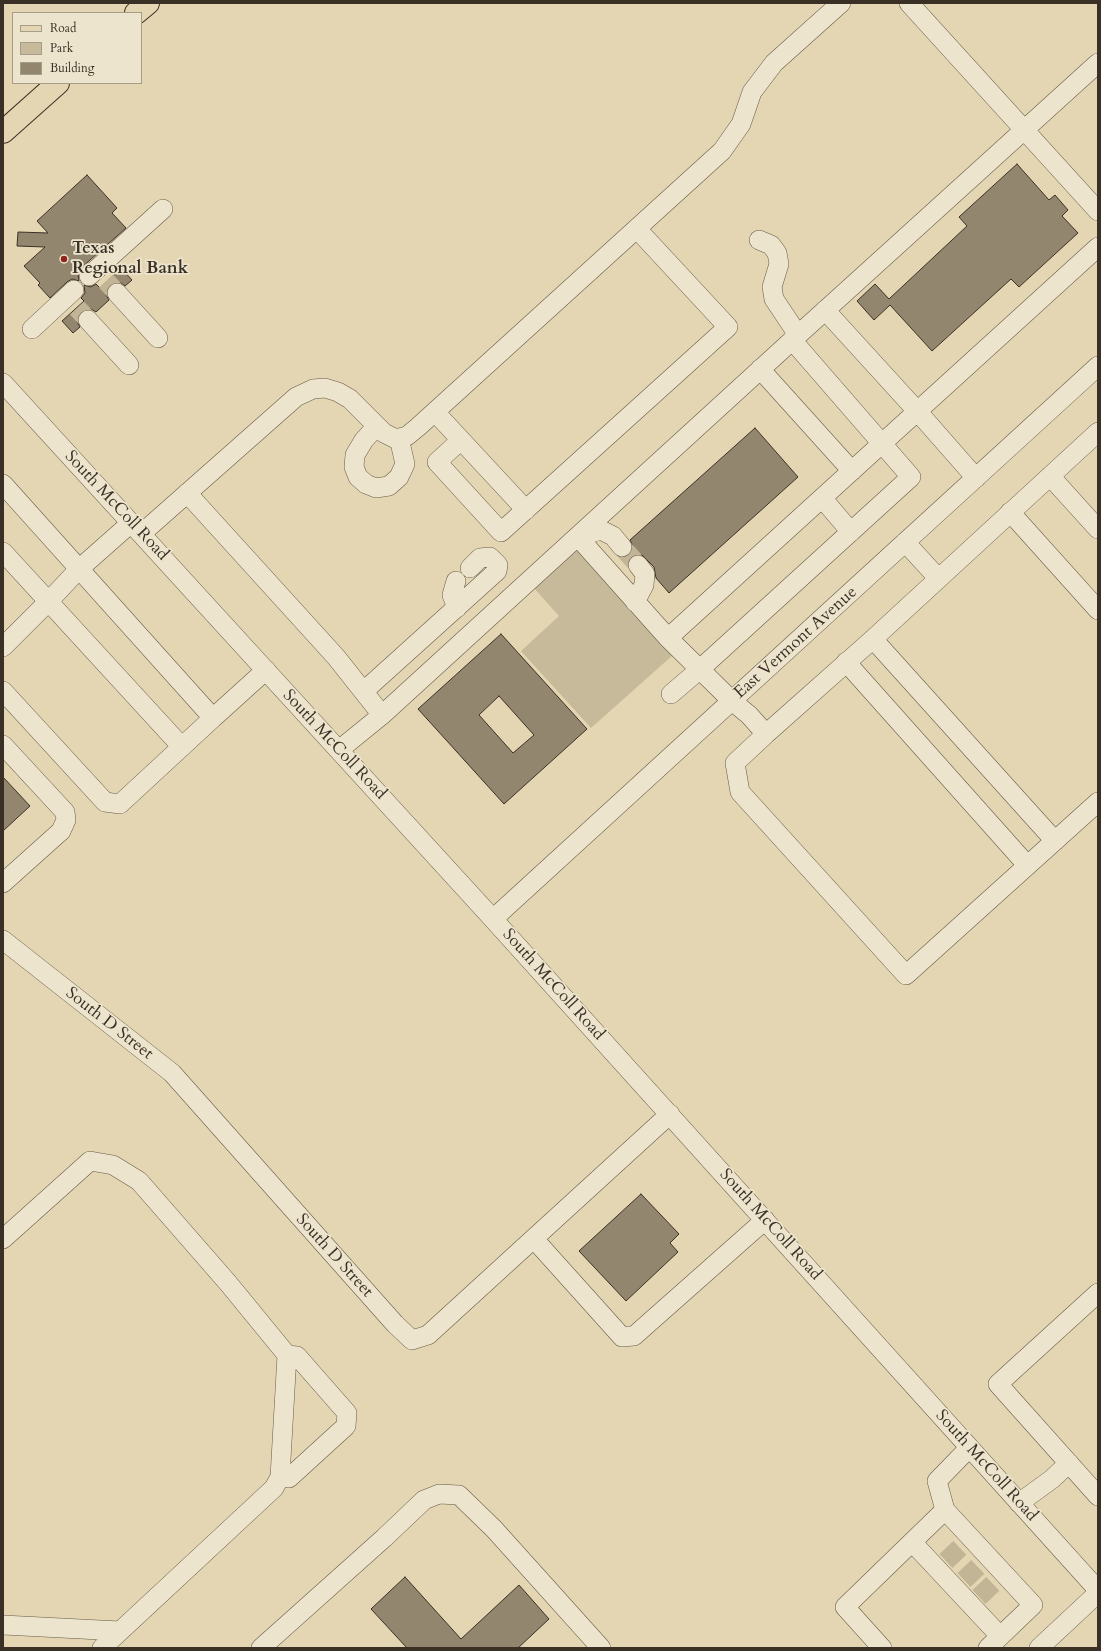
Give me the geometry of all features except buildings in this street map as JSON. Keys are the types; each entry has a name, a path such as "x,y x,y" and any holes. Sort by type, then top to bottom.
{"main road":[{"path":"137,12 148,3"},
{"path":"3,132 57,84"}],"street":[{"path":"3,647 79,569 187,493 296,397 313,389 325,388 338,392 350,399 384,432 396,439 406,436 435,412 722,151 740,124 752,92 774,63 841,3"},
{"path":"909,3 1098,211"},
{"path":"338,750 382,715 760,369 1098,63"},
{"path":"158,338 102,280 163,209"},
{"path":"461,440 437,462 501,532 728,327 637,228"},
{"path":"671,694 911,477 795,338 774,300 772,288 780,264 777,253 771,245 759,240"},
{"path":"668,638 1098,247"},
{"path":"32,329 76,304 129,364"},
{"path":"825,310 976,478"},
{"name":"East Vermont Avenue","path":"493,919 1098,366"},
{"path":"760,369 852,471"},
{"name":"South McColl Road","path":"3,383 670,1114 1098,1590"},
{"path":"435,412 526,510"},
{"path":"377,426 364,440 355,455 354,467 358,477 366,484 376,488 389,486 399,477 405,464 399,438"},
{"path":"1098,432 766,734 735,764 740,792 906,975 1098,802"},
{"path":"1050,476 1098,529"},
{"path":"3,484 213,718"},
{"path":"187,493 336,657 382,715"},
{"path":"822,498 851,532"},
{"path":"1010,512 1098,610"},
{"path":"578,536 601,530 613,536 622,547"},
{"path":"578,536 668,638 699,670 749,715 766,734"},
{"path":"905,542 938,578"},
{"path":"3,552 182,747"},
{"path":"364,691 497,571 498,565 490,557 480,558 470,568"},
{"path":"635,602 644,585 645,574 638,565"},
{"path":"456,581 452,595 457,608"},
{"path":"873,638 1055,841"},
{"path":"846,662 1027,865"},
{"path":"3,691 105,802 120,804 266,670"},
{"path":"3,745 65,812 66,820 61,831 3,882"},
{"name":"South D Street","path":"3,940 172,1073 395,1324 412,1340 428,1335 670,1114"},
{"path":"3,1239 90,1161 113,1165 139,1181 228,1283 287,1354 298,1356 347,1413 346,1426 289,1478 280,1477"},
{"path":"534,1239 622,1337 634,1336 765,1220"},
{"path":"1098,1293 998,1384 1098,1496"},
{"path":"102,1648 274,1488 280,1477 287,1354"},
{"path":"912,1542 942,1565 975,1601 994,1642 1033,1604 1001,1577 985,1560 968,1541 945,1510 938,1481 969,1448"},
{"path":"1019,1503 1052,1479 1069,1463"},
{"path":"260,1648 424,1500 439,1494 459,1495 494,1529 601,1648"},
{"path":"882,1648 845,1607 945,1510"},
{"path":"1039,1648 1098,1593"},
{"path":"3,1626 120,1631"}],"green space":[{"path":"577,546 673,655 591,728 521,651 559,616 533,587"}],"tunnel":[{"path":"106,281 117,293"},
{"path":"77,308 88,320"},
{"path":"622,547 638,565"},
{"path":"946,1561 964,1544"},
{"path":"964,1580 982,1563"},
{"path":"979,1597 997,1580"}],"place":[{"name":"Texas Regional Bank","path":"64,259"}]}
